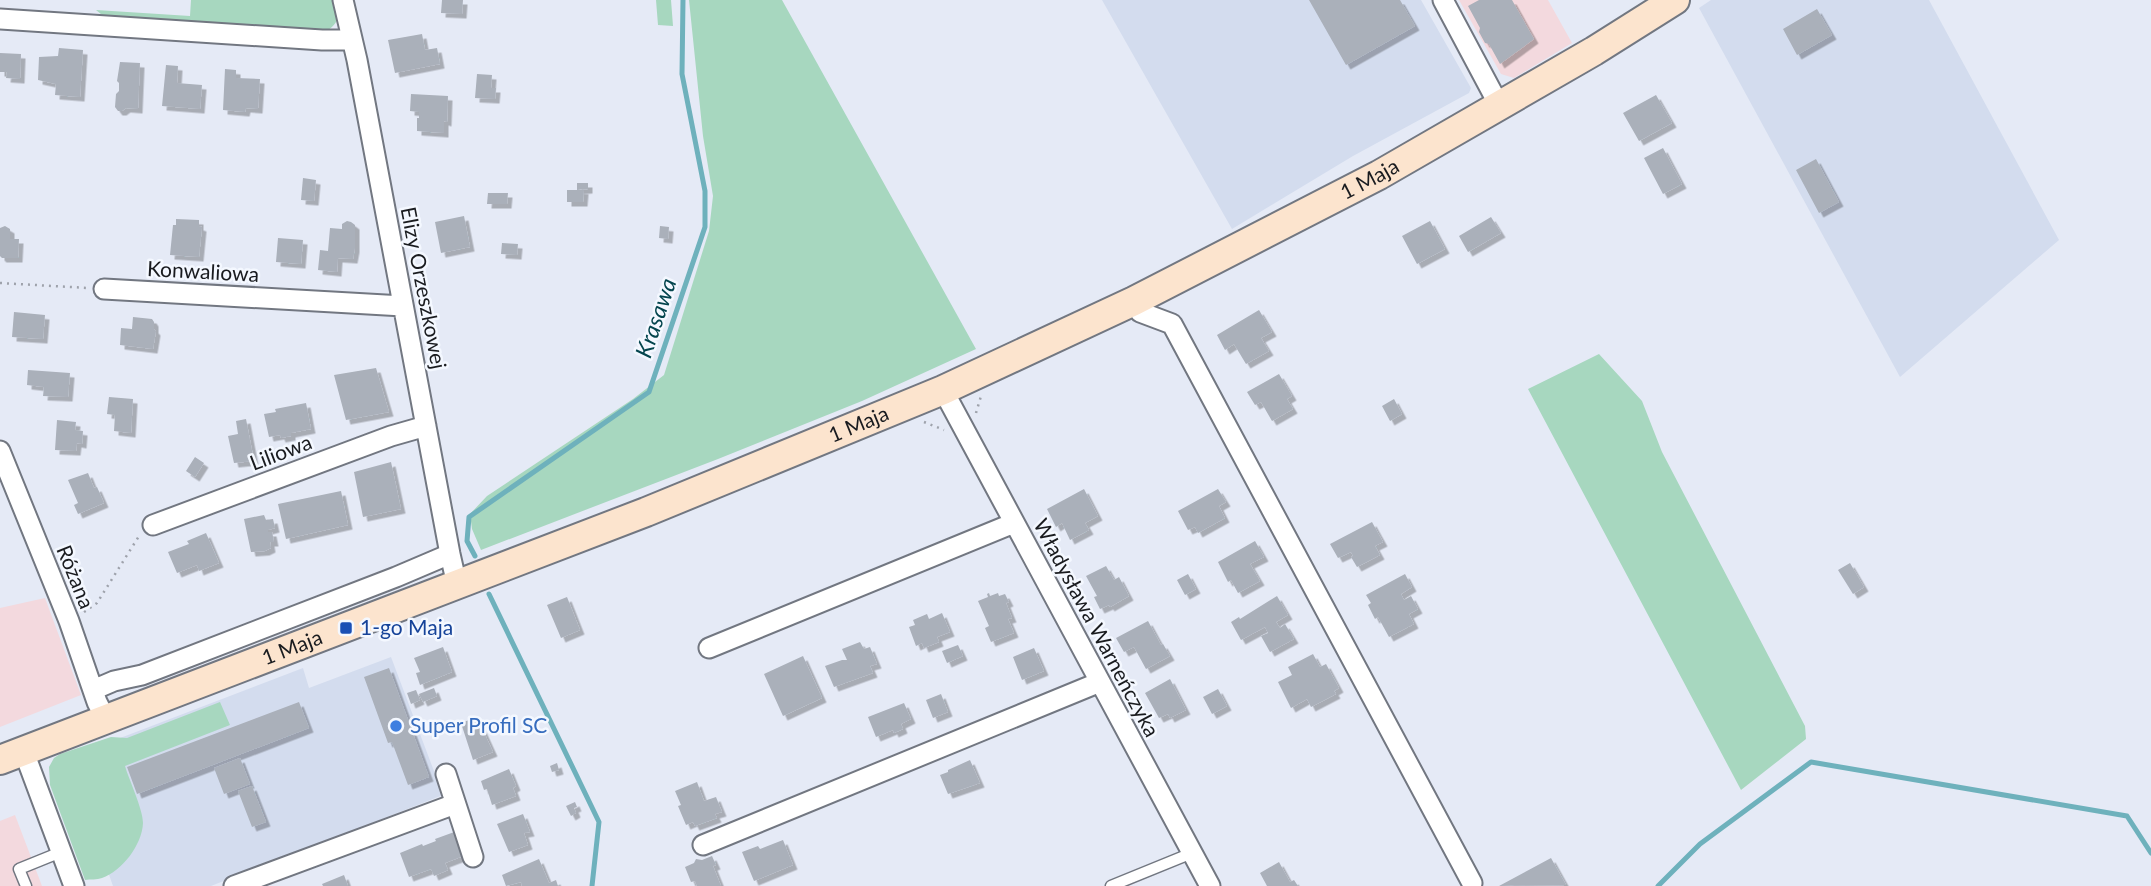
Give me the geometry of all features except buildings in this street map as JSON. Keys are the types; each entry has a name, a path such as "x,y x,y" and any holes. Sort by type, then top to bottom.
{"main road":[{"name":"1 Maja","path":"12,756 646,512 943,390 1134,301 1379,176 1500,107 1675,0"}],"street":[{"name":"Elizy Orzeszkowej","path":"343,0 357,60 457,585"},
{"path":"1443,0 1500,107"},
{"path":"0,19 352,40"},
{"name":"Konwaliowa","path":"104,289 403,306"},
{"path":"1134,301 1140,312 1172,324 1472,883"},
{"name":"Władysława Warneńczyka","path":"943,390 1210,886"},
{"name":"Liliowa","path":"153,526 391,436 426,426"},
{"name":"Różana","path":"0,451 106,720"},
{"path":"709,648 1014,523"},
{"path":"93,690 114,681 142,675 450,554"},
{"path":"702,845 1100,682"},
{"path":"12,756 61,852 74,886"},
{"path":"446,774 473,857"},
{"path":"234,886 455,804"}],"lane":[{"path":"26,886 19,869 61,852"},
{"path":"1111,886 1192,853"}],"path":[{"path":"0,283 104,289"},
{"path":"69,621 97,604 141,534 153,526"}],"shaded area":[{"path":"1102,0 1421,0 1471,88 1469,93 1353,156 1232,229"},
{"path":"1459,0 1548,0 1572,43 1514,78 1501,74"},
{"path":"1711,0 1929,0 2059,240 1900,377 1699,8"},
{"path":"45,598 81,695 0,727 0,608"},
{"path":"391,657 443,795 211,886 113,886 68,758 303,668 309,688"},
{"path":"15,815 42,886 0,886 0,821"}],"green space":[{"path":"191,0 338,0 338,15 333,26 325,32 107,19 96,10 190,16"},
{"path":"656,0 671,0 673,26 658,25"},
{"path":"689,0 782,0 976,349 862,401 481,550 472,529 470,514 487,496 633,399 664,375 709,231 713,196 703,136"},
{"path":"1599,354 1642,401 1662,452 1805,726 1806,739 1741,790 1528,389"},
{"path":"220,702 230,725 125,766 142,817 139,840 130,856 117,870 102,878 85,880 50,785 49,767 54,758 111,737 127,738"}],"waterway":[{"name":"Krasawa","path":"475,556 467,541 469,517 649,392 705,227 705,191 682,74 683,0"},
{"name":"Krasawa","path":"489,594 599,822 592,886"},
{"path":"1658,886 1700,844 1811,762 2127,816 2151,853"}],"place":[{"name":"1-go Maja","path":"346,628"},
{"name":"Super Profil SC","path":"396,726"}]}
